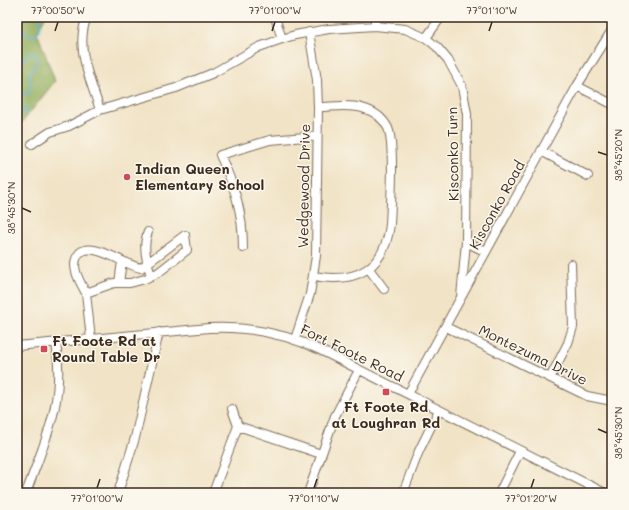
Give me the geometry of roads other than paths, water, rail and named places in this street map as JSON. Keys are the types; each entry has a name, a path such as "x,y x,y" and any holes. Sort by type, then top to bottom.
{"street":[{"path":"87,17 82,32 83,50 100,110"},
{"path":"275,17 282,39"},
{"path":"426,38 441,17"},
{"name":"Kisconko Turn","path":"32,144 50,132 69,126 100,110 176,88 213,73 259,47 282,39 309,32 375,21 404,29 426,38 448,60 462,86 465,97 467,114 466,242 461,297"},
{"name":"Kisconko Road","path":"408,394 577,86 612,30"},
{"name":"Wedgewood Drive","path":"295,338 305,312 314,276 316,225 316,136 318,107 317,80 309,32"},
{"path":"577,86 612,104"},
{"path":"314,276 343,279 369,269 380,257 389,234 390,135 382,119 361,108 350,106 318,107"},
{"path":"243,248 243,228 238,200 220,155 270,140 316,136"},
{"path":"541,151 588,176"},
{"path":"148,232 145,243 147,263 151,276"},
{"path":"86,293 119,283 130,283 151,276 187,250 186,235 141,268 96,249 87,249 79,253 75,259 75,266 86,293 91,339"},
{"path":"466,242 487,250"},
{"path":"119,283 122,261"},
{"path":"550,378 568,343 573,327 571,264"},
{"path":"369,269 384,289"},
{"name":"Fort Foote Road","path":"17,346 159,332 228,327 268,331 295,338 602,492"},
{"name":"Montezuma Drive","path":"446,327 587,396 612,401"},
{"path":"118,493 135,438 159,332"},
{"path":"26,493 50,428 57,404 59,370 56,342"},
{"path":"308,493 335,416 359,370"},
{"path":"213,493 238,426 232,409"},
{"path":"403,493 419,451 439,410"},
{"path":"238,426 321,454"},
{"path":"499,493 520,451"}],"waterway":[{"path":"17,28 34,36 40,28 40,17"},
{"path":"17,59 24,60 29,53 34,53 37,56 36,65 29,73 31,89 29,93 21,95 18,99 27,109 27,113 17,113"}],"place":[{"name":"Indian Queen Elementary School","path":"127,177"},
{"name":"Ft Foote Rd at Round Table Dr","path":"44,349"},
{"name":"Ft Foote Rd at Loughran Rd","path":"386,392"}]}
